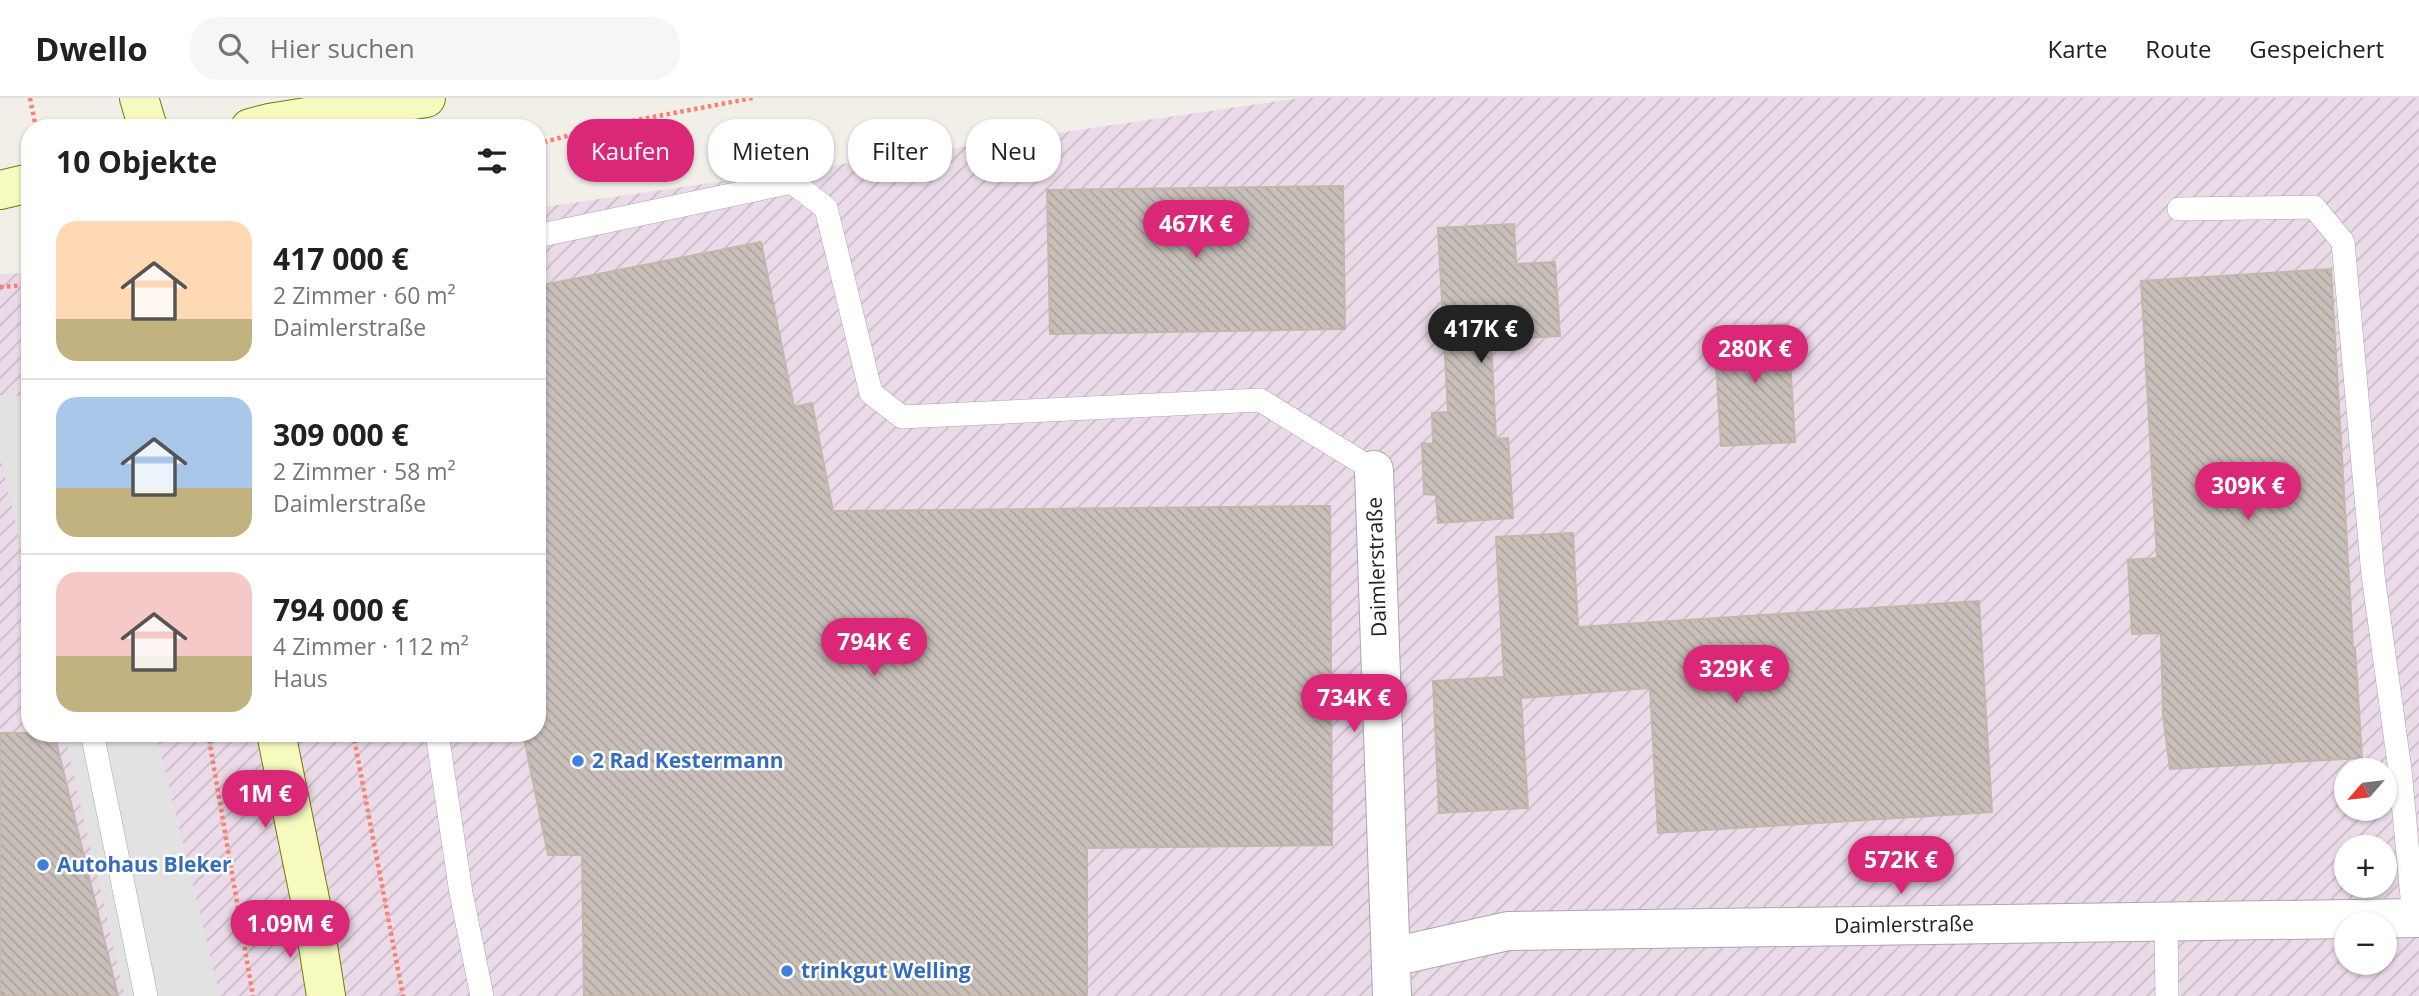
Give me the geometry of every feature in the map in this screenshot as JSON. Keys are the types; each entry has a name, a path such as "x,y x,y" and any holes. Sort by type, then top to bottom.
{"main road":[{"path":"139,98 145,119"},
{"path":"289,119 426,98"},
{"path":"0,190 21,185"},
{"path":"278,742 313,914 326,996"}],"street":[{"name":"Daimlerstraße","path":"1374,470 1392,996"},
{"name":"Daimlerstraße","path":"1392,957 1508,931 2417,918"}],"lane":[{"path":"546,234 792,182 827,208 871,393 902,417 1260,400 1374,470"},
{"path":"2179,209 2314,207 2343,242 2374,575 2417,918"},
{"path":"94,742 146,996"},
{"path":"438,742 461,892 482,996"},
{"path":"2166,921 2168,996"}],"path":[{"path":"30,98 34,119"},
{"path":"546,142 600,127 753,98"},
{"path":"0,288 21,286"},
{"path":"210,742 253,996"},
{"path":"355,742 403,996"}],"shaded area":[{"path":"1300,98 2419,98 2419,996 0,996 0,274 21,273 21,742 546,742 546,207 717,182 834,182 834,165 848,163 848,182 952,182 952,148 966,146 966,182 1061,182 1061,132"},
{"path":"0,395 21,396 21,547 0,457"},
{"path":"66,742 158,742 220,996 125,996"}],"building":[{"path":"1343,186 1345,329 1050,334 1047,190"},
{"path":"1514,224 1516,264 1555,262 1560,336 1491,340 1496,439 1508,438 1513,518 1438,523 1436,495 1424,494 1422,443 1433,444 1432,413 1448,412 1438,228"},
{"path":"761,242 794,407 812,403 833,511 1330,506 1332,845 1087,848 1087,996 584,996 582,855 548,855 525,742 546,742 546,284"},
{"path":"2331,269 2362,758 2170,769 2163,715 2161,633 2132,634 2128,560 2157,558 2141,281"},
{"path":"1788,324 1795,442 1721,446 1714,328"},
{"path":"1573,533 1578,627 1979,601 1992,812 1658,833 1650,688 1521,698 1528,808 1439,813 1433,681 1504,677 1496,537"},
{"name":"Autohaus Bleker","path":"0,733 21,733 21,742 56,742 118,996 0,996"}],"place":[{"name":"2 Rad Kestermann","path":"578,761"},
{"name":"Autohaus Bleker","path":"43,865"},
{"name":"trinkgut Welling","path":"787,971"}]}
